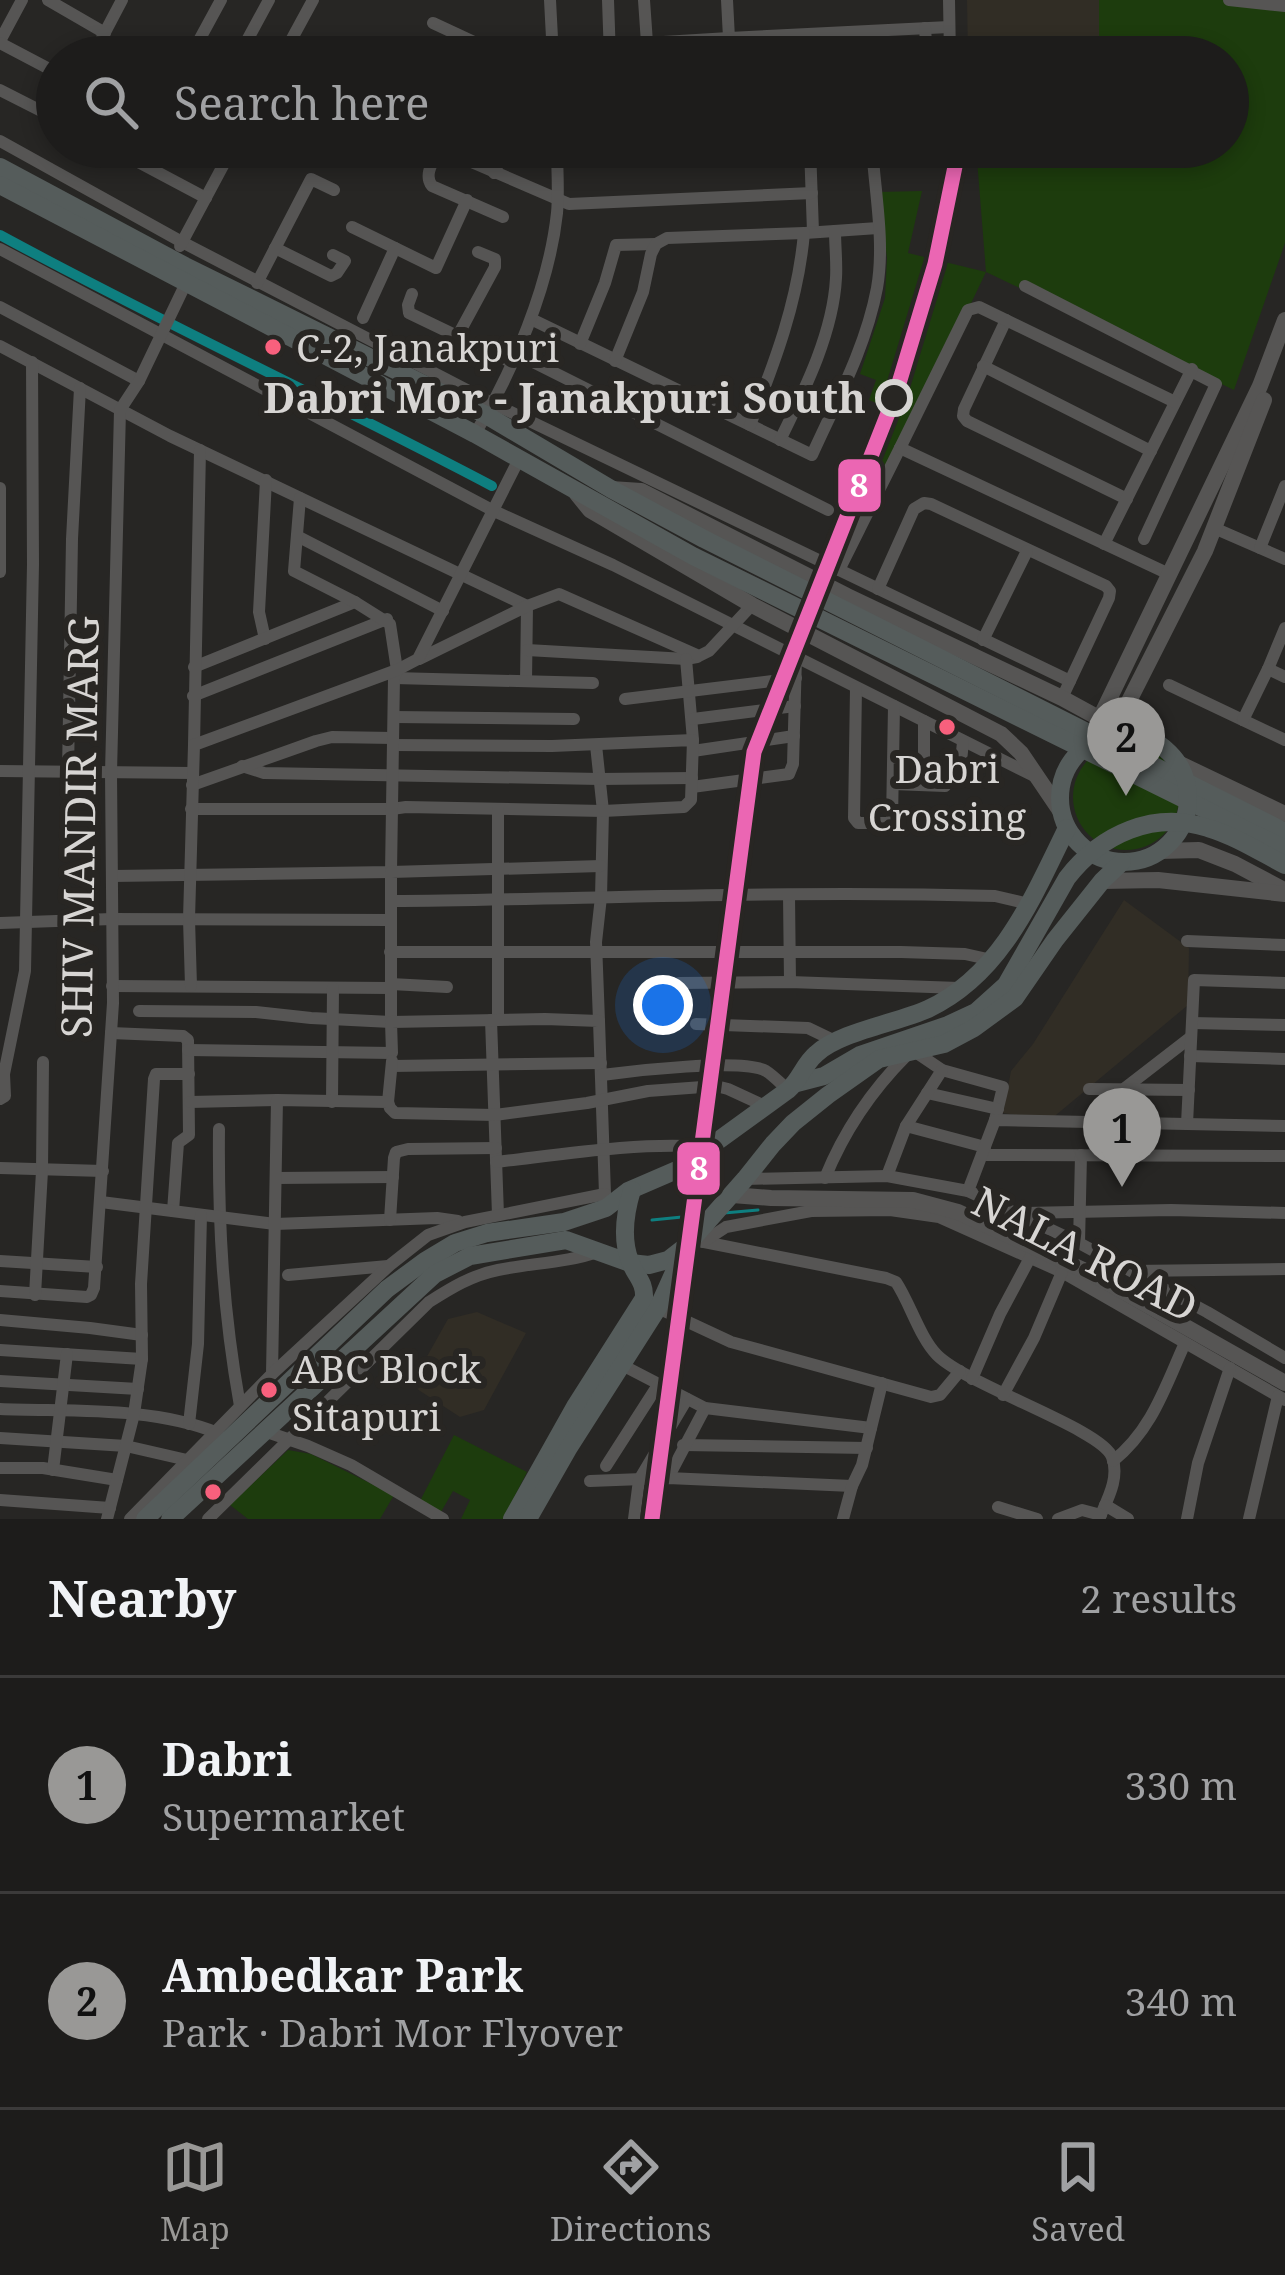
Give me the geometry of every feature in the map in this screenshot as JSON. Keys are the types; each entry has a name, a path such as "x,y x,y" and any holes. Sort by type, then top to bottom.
{"main road":[{"path":"0,167 177,251 249,299 489,409 610,489 1285,832"},
{"path":"0,184 475,434 514,468 570,487 693,556 1285,849"},
{"path":"1134,735 1127,718 1128,703 1214,528 1283,335"},
{"path":"1100,718 1283,335"},
{"path":"570,487 590,510 752,605 1001,734 1021,753 1088,851 1122,862 1142,859 1159,851 1177,833 1186,810 1186,785 1176,762 1161,746 1100,718 1066,690 993,666 641,491 610,489"},
{"path":"971,721 969,688 993,666"},
{"path":"145,1519 222,1435 425,1261 455,1243 487,1233 564,1222 679,1168 792,1086 976,1012 1006,985 1024,958 1064,820 1061,786 1071,762 1102,738 1134,735"},
{"path":"1176,762 1285,814"},
{"path":"792,1086 813,1055 835,1041 929,1008 962,988 1093,849 1127,830 1165,822 1204,826 1285,865"},
{"path":"1159,851 1198,850 1283,887"},
{"path":"528,1519 658,1308 694,1240 768,1150 793,1123 879,1059 944,1045 1016,998 1055,940 1122,862"},
{"path":"1102,881 1283,887"},
{"path":"738,1125 768,1150"},
{"path":"512,1519 565,1423 644,1298 645,1287 630,1263 625,1241 625,1214 632,1190"},
{"path":"735,1191 771,1198 928,1203 958,1212 1198,1332 1282,1393"},
{"path":"170,1519 435,1274 470,1256 566,1240 649,1265 668,1260 694,1240"}],"street":[{"path":"22,0 0,42 36,62"},
{"path":"48,0 71,6 105,33"},
{"path":"103,36 122,0"},
{"path":"201,36 220,0"},
{"path":"249,36 269,0"},
{"path":"293,36 313,0"},
{"path":"550,0 552,36"},
{"path":"608,0 609,36"},
{"path":"644,0 646,36"},
{"path":"727,0 729,36"},
{"path":"949,0 949,36"},
{"path":"1229,0 1285,6"},
{"path":"434,23 462,36"},
{"path":"768,36 949,27"},
{"path":"926,28 926,36"},
{"path":"0,90 36,108"},
{"path":"0,142 36,164"},
{"path":"42,168 177,251 259,280 489,409 983,640 1066,690 1110,591 931,503 914,509 878,589"},
{"path":"150,168 206,198"},
{"path":"177,251 222,168"},
{"path":"431,168 432,186 503,217"},
{"path":"483,168 558,201 581,204 812,194"},
{"path":"494,173 496,168"},
{"path":"475,434 531,319 546,273 558,201 557,168"},
{"path":"750,425 792,310 809,232 811,168"},
{"path":"531,319 812,455 868,326 878,286 874,168"},
{"path":"249,299 311,179 334,190"},
{"path":"352,227 436,268 467,200"},
{"path":"580,344 616,245 656,244 668,238 878,228"},
{"path":"780,440 820,347 833,298 835,231"},
{"path":"615,361 644,292 656,244"},
{"path":"275,248 332,276 344,261 333,255"},
{"path":"363,317 395,248"},
{"path":"0,249 1037,778"},
{"path":"457,337 496,267 495,259 478,252"},
{"path":"120,410 186,284"},
{"path":"1025,286 1214,381 1216,387 1144,539"},
{"path":"412,294 409,313 828,510"},
{"path":"0,307 139,381"},
{"path":"839,570 968,310 979,307 1175,402"},
{"path":"1006,320 963,416 1126,499"},
{"path":"0,346 200,450 527,607"},
{"path":"0,1099 5,1096 6,1044 25,971 32,362"},
{"path":"983,366 1151,451"},
{"path":"1104,544 1192,369"},
{"path":"634,388 641,373"},
{"path":"68,772 80,388"},
{"name":"SHIV MANDIR MARG","path":"97,1267 111,1033 111,773 120,410"},
{"path":"900,448 1169,574"},
{"path":"191,986 200,450"},
{"path":"418,659 514,468"},
{"path":"265,639 260,612 266,480"},
{"path":"1260,548 1285,486"},
{"path":"0,488 0,572"},
{"path":"300,498 294,571 387,619 392,633 396,674 389,1108 395,1113 496,1114 648,1091 716,1086 765,1106"},
{"path":"1214,528 1285,559"},
{"path":"297,536 443,611"},
{"path":"983,640 1028,551"},
{"path":"194,745 396,674 418,659 559,594 693,658"},
{"path":"194,668 355,602"},
{"path":"527,650 693,658 709,651 752,605"},
{"path":"526,681 527,607"},
{"path":"194,696 387,619"},
{"path":"1243,720 1285,628"},
{"path":"242,766 264,773 692,783 786,775 791,770 794,736 796,657"},
{"path":"191,809 603,811 684,807 692,800 693,658"},
{"path":"1268,669 1285,677"},
{"path":"396,674 593,683"},
{"path":"625,699 796,678"},
{"path":"1169,685 1285,740"},
{"path":"856,688 856,822 891,823 893,706"},
{"path":"693,719 795,706"},
{"path":"394,717 574,719"},
{"path":"924,722 924,785"},
{"path":"0,771 192,779 332,737 693,745 794,736"},
{"path":"892,784 952,784 963,742"},
{"path":"130,1519 187,1460 222,1435 240,1406 272,1373 428,1235 498,1215 606,1201 597,953 603,811 596,745"},
{"path":"498,810 494,1020 498,1215"},
{"path":"112,876 601,866"},
{"path":"601,897 616,888"},
{"path":"391,901 703,894 994,896 1037,910"},
{"path":"789,896 790,982"},
{"path":"0,922 390,920"},
{"path":"1187,941 1285,946"},
{"path":"390,952 938,953 992,960"},
{"path":"1187,1124 1194,980 1285,983"},
{"path":"679,983 962,988"},
{"path":"112,986 447,987"},
{"path":"332,1102 333,988"},
{"path":"139,1011 256,1012 391,1022 599,1021"},
{"path":"696,1024 808,1028 835,1041"},
{"path":"1124,1089 1192,1030 1285,1025"},
{"path":"111,1033 188,1040 189,1135 178,1143 173,1211"},
{"path":"188,1050 333,1052 494,1066 746,1066 792,1086"},
{"path":"825,1178 853,1121 912,1052 942,1070 1004,1087 968,1191"},
{"path":"1190,1055 1285,1059"},
{"path":"35,1295 43,1062"},
{"path":"887,1176 906,1126 942,1070"},
{"path":"0,1500 108,1514 134,1414 142,1359 141,1284 154,1076 189,1074"},
{"path":"1089,1089 1189,1090"},
{"path":"927,1093 996,1114 1285,1126"},
{"path":"272,1373 278,1100"},
{"path":"190,1102 388,1102"},
{"path":"906,1126 983,1151 1285,1156"},
{"path":"219,1130 218,1217 240,1406"},
{"path":"390,1220 394,1158 401,1150 496,1155 681,1145 708,1148"},
{"path":"1079,1244 1081,1155"},
{"path":"0,1168 103,1171"},
{"path":"735,1191 825,1178 887,1176 968,1191 1062,1234 1285,1358"},
{"path":"276,1178 393,1177"},
{"path":"101,1202 274,1224 465,1222"},
{"name":"NALA ROAD","path":"694,1240 726,1227 811,1211 890,1210 939,1217 1056,1264 1230,1368 1282,1393"},
{"path":"1018,1214 1285,1213"},
{"path":"189,1424 198,1344 201,1215"},
{"path":"1003,1395 1034,1338 1062,1234"},
{"path":"694,1240 896,1282 932,1349 966,1375 1072,1426 1106,1448 1113,1461 1112,1490 1102,1513"},
{"path":"208,1519 429,1302 462,1282 493,1271 602,1251"},
{"path":"658,1308 731,1342 936,1397 966,1375 1031,1256"},
{"path":"0,1262 97,1267 91,1295 0,1292"},
{"path":"288,1275 390,1265"},
{"path":"1131,1272 1285,1269"},
{"path":"0,1320 142,1335"},
{"path":"1113,1461 1144,1430 1185,1342"},
{"path":"0,1350 142,1359"},
{"path":"53,1469 68,1354"},
{"path":"622,1365 705,1408 871,1428"},
{"path":"1187,1519 1198,1463 1230,1368"},
{"path":"0,1381 138,1389"},
{"path":"843,1519 882,1383"},
{"path":"606,1466 658,1385"},
{"path":"1250,1519 1282,1393"},
{"path":"634,1519 638,1480 687,1400"},
{"path":"668,1478 705,1408"},
{"path":"0,1409 134,1414 222,1435"},
{"path":"264,1431 351,1465 443,1519"},
{"path":"0,1438 126,1446 187,1460"},
{"path":"683,1445 867,1448"},
{"path":"0,1468 53,1469 117,1480"},
{"path":"590,1481 668,1478 852,1486"},
{"path":"998,1508 1036,1519"},
{"path":"1058,1519 1082,1510 1127,1519"}],"shaded area":[{"path":"967,0 1099,0 1099,36 968,36"},
{"path":"1124,900 1189,948 1188,1005 1050,1120 1003,1113 1011,1071"},
{"path":"477,1312 526,1333 484,1410 460,1417 411,1385 448,1319"}],"green space":[{"path":"1099,0 1285,0 1285,243 1234,390 986,272 978,168 1249,168 1249,36 1099,36"},
{"path":"922,191 908,253 986,272 909,433 839,564 824,557 893,410 869,400 876,380 860,374 885,298 887,258 879,192"},
{"path":"1126,744 1146,748 1163,760 1175,777 1179,797 1175,817 1163,834 1146,846 1126,850 1106,846 1089,834 1077,817 1073,797 1077,777 1089,760 1106,748"},
{"path":"454,1435 527,1472 503,1519 461,1519 470,1500 453,1491 441,1512 420,1501"},
{"path":"288,1450 311,1454 394,1495 380,1519 248,1519 230,1505"}],"waterway":[{"path":"0,235 492,486"},
{"path":"724,1213 758,1210"},
{"path":"652,1220 702,1215"}],"transit line":[{"name":"8","path":"652,1519 754,752 896,393 935,264 955,168"}],"place":[{"name":"C-2, Janakpuri","path":"273,347"},
{"name":"Dabri Mor - Janakpuri South","path":"894,398"},
{"name":"Dabri Crossing","path":"947,727"},
{"name":"Ambedkar Park","path":"1126,796"},
{"name":"Dabri","path":"1122,1187"},
{"name":"ABC Block Sitapuri","path":"269,1390"}]}
